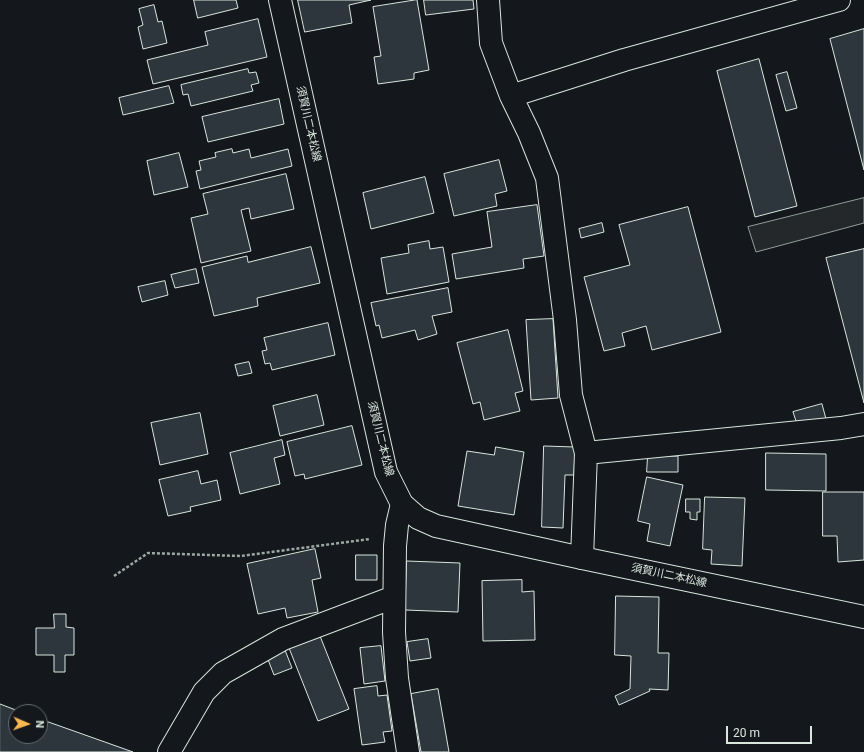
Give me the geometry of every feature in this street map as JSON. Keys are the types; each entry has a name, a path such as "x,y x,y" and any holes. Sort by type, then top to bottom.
{"street":[{"name":"須賀川二本松線","path":"280,0 386,472 402,504 418,518 436,526 864,617"},
{"path":"488,0 491,43 511,96 529,134 547,178 565,320 571,395 586,453 582,558"},
{"path":"511,96 624,60 839,0"},
{"path":"586,453 841,428 864,424"},
{"path":"402,504 397,535 394,632 397,678 408,752"},
{"path":"169,752 204,692 223,673 283,639 394,596"}],"path":[{"path":"114,576 148,553 241,556 397,535"}],"shaded area":[{"path":"864,198 864,223 756,252 748,227"}],"building":[{"path":"194,0 236,0 238,8 198,18"},
{"path":"298,0 371,0 349,5 352,23 305,32"},
{"path":"417,0 429,70 414,73 414,79 378,84 374,57 381,56 373,7"},
{"path":"424,0 473,0 474,9 426,15"},
{"path":"154,5 158,22 162,21 167,43 143,49 138,27 143,25 139,9"},
{"path":"258,19 267,57 153,84 147,60 208,45 205,32"},
{"path":"864,29 864,170 830,39"},
{"path":"759,59 797,206 755,217 717,71"},
{"path":"248,69 249,73 256,72 259,83 251,85 253,91 191,106 188,94 183,95 181,85"},
{"path":"787,72 797,108 786,111 776,75"},
{"path":"169,86 174,103 123,115 119,98"},
{"path":"279,99 284,124 208,142 202,117"},
{"path":"232,149 233,153 249,149 251,158 288,149 292,166 200,189 196,171 201,170 199,161 216,157 215,153"},
{"path":"179,153 188,187 154,195 147,161"},
{"path":"499,160 507,191 495,194 497,206 454,216 444,174"},
{"path":"286,174 294,209 251,219 249,208 241,210 251,251 201,263 191,218 208,214 203,194"},
{"path":"425,177 434,213 371,229 363,193"},
{"path":"537,205 544,256 523,259 524,268 456,279 452,254 492,247 487,212"},
{"path":"688,207 721,332 652,350 646,326 622,333 625,346 604,351 584,277 630,265 619,225"},
{"path":"602,223 604,232 581,238 579,229"},
{"path":"429,241 430,249 443,247 449,282 387,294 381,258 409,253 408,245"},
{"path":"311,247 320,283 257,298 258,306 214,316 202,267 247,256 248,262"},
{"path":"864,249 864,403 826,258"},
{"path":"196,269 199,283 175,288 171,275"},
{"path":"165,281 168,295 142,302 138,287"},
{"path":"448,288 452,312 432,316 437,334 418,340 415,330 382,338 379,325 376,326 371,303"},
{"path":"553,319 558,398 531,400 526,320"},
{"path":"328,323 335,355 272,370 270,363 265,364 262,351 267,350 264,338"},
{"path":"508,330 523,391 515,393 520,411 484,420 480,402 473,404 457,343"},
{"path":"249,362 252,373 238,376 235,365"},
{"path":"317,395 324,425 280,436 273,406"},
{"path":"822,404 826,419 798,427 793,412"},
{"path":"200,413 208,454 160,465 151,423"},
{"path":"352,426 362,465 305,479 304,474 295,476 287,442"},
{"path":"282,440 285,455 274,458 280,484 240,494 230,453"},
{"path":"544,446 575,447 574,475 565,475 563,528 542,527"},
{"path":"496,447 524,452 514,515 458,506 467,451 494,455"},
{"path":"766,453 826,454 826,491 766,490"},
{"path":"648,456 678,456 678,472 647,472"},
{"path":"198,471 201,484 217,480 221,500 190,507 191,511 168,516 159,480"},
{"path":"647,477 683,485 670,546 647,541 650,524 638,521"},
{"path":"823,492 864,492 864,560 838,562 837,536 823,536"},
{"path":"705,497 745,498 742,566 711,564 712,550 703,549"},
{"path":"686,499 700,499 700,512 697,512 697,520 690,519 690,512 686,512"},
{"path":"315,549 321,578 312,580 318,612 287,618 285,608 258,614 247,564"},
{"path":"356,555 377,555 377,580 356,580"},
{"path":"407,561 460,563 458,612 405,610"},
{"path":"522,580 522,592 534,591 535,640 483,641 482,581"},
{"path":"616,596 659,597 658,653 669,653 668,690 649,689 650,691 619,705 615,696 630,689 631,656 615,655"},
{"path":"54,614 66,614 66,627 74,628 74,655 65,655 65,672 54,672 54,655 36,655 36,628 54,628"},
{"path":"320,636 349,709 318,721 289,648"},
{"path":"428,639 431,658 410,661 407,642"},
{"path":"381,646 385,681 364,684 360,648"},
{"path":"285,650 292,668 274,675 267,657"},
{"path":"377,686 378,696 387,695 392,731 383,732 385,742 362,745 354,689"},
{"path":"438,689 449,752 421,752 411,694"},
{"path":"0,704 8,707 8,744 48,744 48,722 133,752 0,752"}]}
